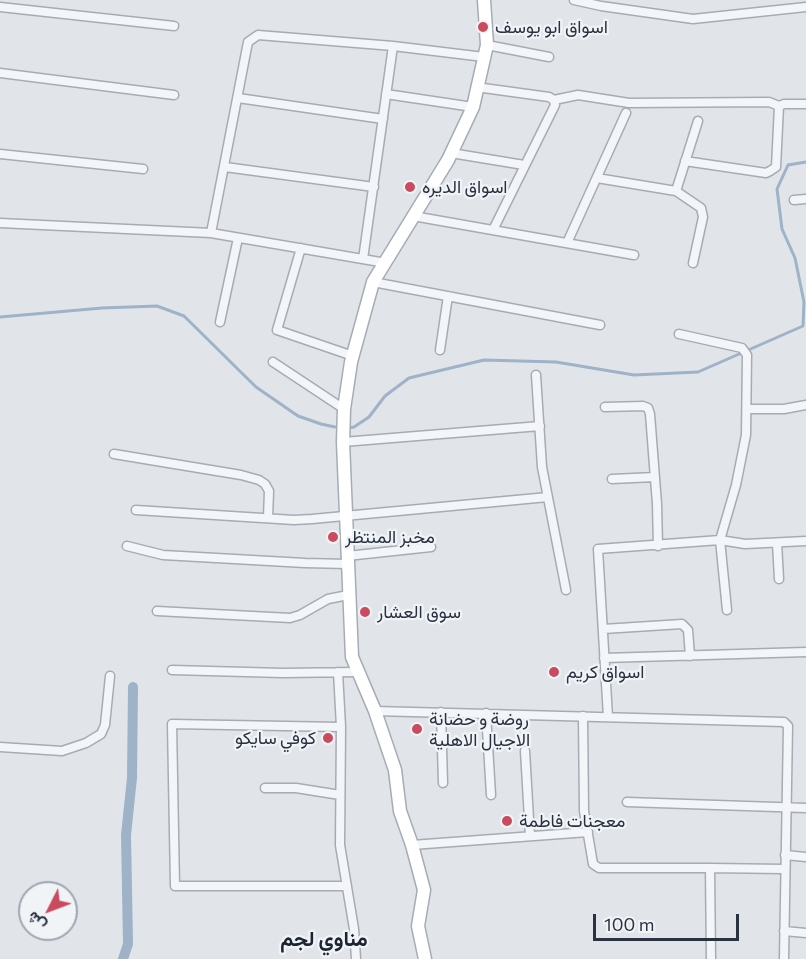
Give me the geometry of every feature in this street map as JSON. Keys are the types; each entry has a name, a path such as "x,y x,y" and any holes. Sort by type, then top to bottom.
{"street":[{"path":"424,959 418,926 424,890 400,812 395,770 375,711 352,657 345,515 344,409 353,356 373,282 451,153 473,107 485,51 484,0"},
{"path":"574,0 693,19 806,7"},
{"path":"0,7 174,26"},
{"path":"211,233 248,42 258,35 549,57"},
{"path":"363,259 393,46"},
{"path":"0,73 174,95"},
{"path":"476,87 549,97 554,100 578,94 629,103 769,102 779,106 806,104"},
{"path":"386,94 473,107"},
{"path":"238,98 383,119"},
{"path":"493,230 555,105 554,100"},
{"path":"685,161 766,173 770,171 776,167 779,106"},
{"path":"567,243 626,113"},
{"path":"676,190 698,121"},
{"path":"451,153 524,165"},
{"path":"0,154 143,169"},
{"path":"225,167 374,186"},
{"path":"597,177 676,190 701,208 703,218 693,263"},
{"path":"794,200 806,199"},
{"path":"413,216 634,255"},
{"path":"0,223 211,233 386,263"},
{"path":"220,322 238,238"},
{"path":"301,248 277,330 353,356"},
{"path":"373,282 600,325"},
{"path":"440,350 448,296"},
{"path":"680,334 745,352 746,435 743,455 720,540 727,610"},
{"path":"273,362 344,409"},
{"path":"536,375 542,467 566,590"},
{"path":"747,409 784,409 806,405"},
{"path":"605,407 643,406 648,408 655,477 658,546"},
{"path":"343,442 540,426"},
{"path":"114,454 242,475 259,480 269,491 268,518"},
{"path":"612,479 655,477"},
{"path":"136,510 312,519 548,496"},
{"path":"608,717 598,549 720,540 745,544 806,541"},
{"path":"777,543 779,579"},
{"path":"127,546 163,555 305,563 347,560 432,548"},
{"path":"157,611 249,614 290,618 328,599 348,595"},
{"path":"603,629 682,624 688,630 690,656"},
{"path":"604,658 806,652"},
{"path":"172,670 357,672"},
{"path":"338,672 341,727 340,845 354,929 356,959"},
{"path":"0,747 62,751 86,743 101,734 105,725 110,676"},
{"path":"375,711 784,722 788,726 784,959"},
{"path":"441,712 443,783"},
{"path":"486,713 491,795"},
{"path":"583,716 584,811 593,864 599,868 784,869"},
{"path":"341,727 172,724 175,886 347,886"},
{"path":"525,752 530,836"},
{"path":"265,788 297,788 340,795"},
{"path":"627,802 806,808"},
{"path":"412,845 588,832"},
{"path":"785,855 806,857"},
{"path":"710,868 711,959"},
{"path":"784,931 806,933"}],"waterway":[{"path":"348,428 354,427 369,417 385,396 409,378 484,360 556,362 634,375 698,372 803,326 804,302 795,258 782,229 777,189 788,165 806,162"},
{"path":"0,317 102,308 157,306 184,316 256,387 298,416 335,427"},
{"path":"123,959 128,944 126,835 132,778 133,687"}],"place":[{"name":"اسواق ابو يوسف","path":"483,27"},
{"name":"اسواق الديره","path":"410,187"},
{"name":"مخبز المنتظر","path":"333,537"},
{"name":"سوق العشار","path":"365,612"},
{"name":"اسواق كريم","path":"554,672"},
{"name":"روضة و حضانة الاجيال الاهلية","path":"417,729"},
{"name":"كوفي سايكو","path":"328,738"},
{"name":"معجنات فاطمة","path":"507,821"}],"district":[{"name":"مناوي لجم","path":"324,939"}]}
